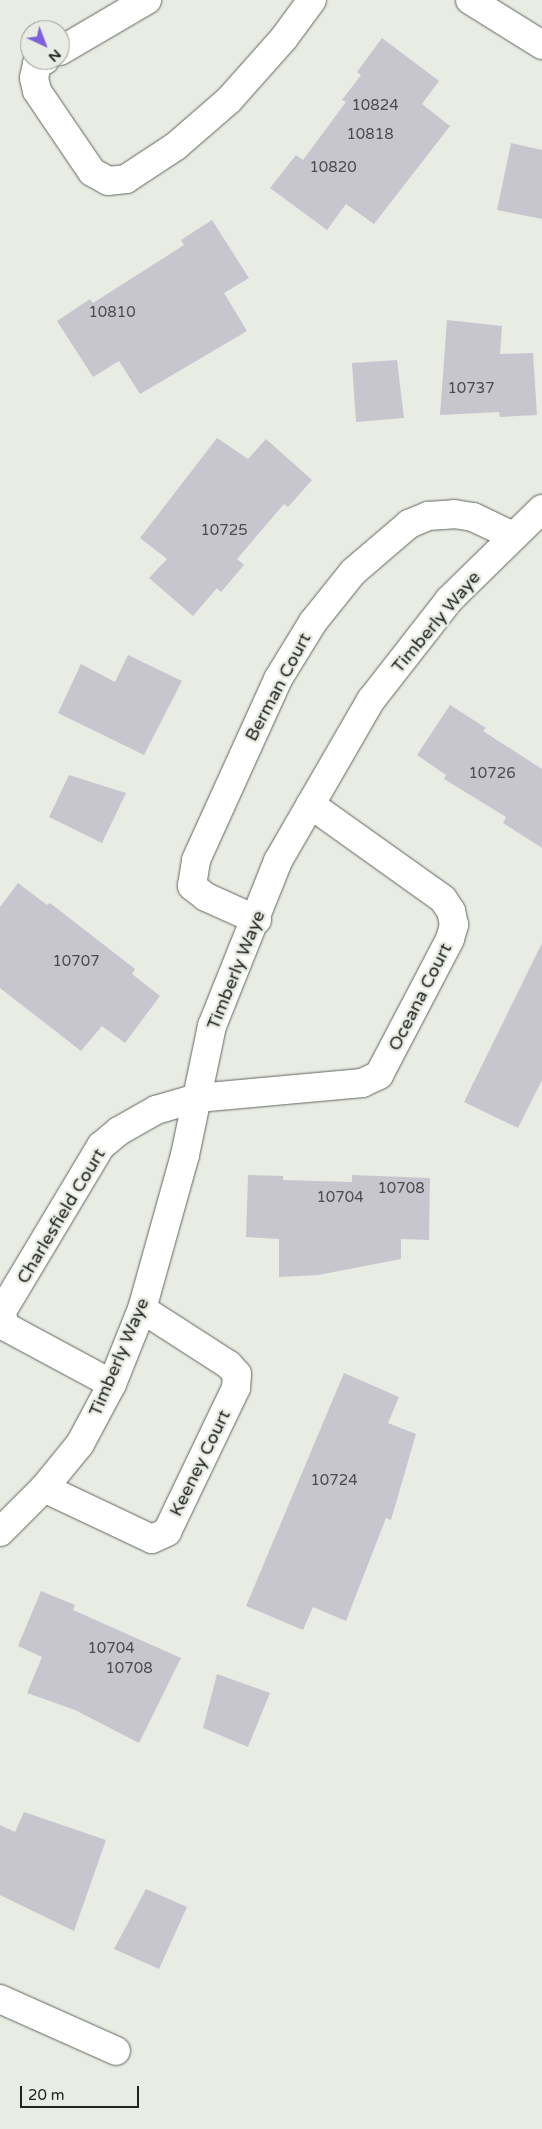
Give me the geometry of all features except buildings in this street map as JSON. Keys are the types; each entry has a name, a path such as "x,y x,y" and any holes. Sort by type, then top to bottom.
{"street":[{"path":"70,45 146,0"},
{"path":"39,70 34,78 37,91 92,172 108,181 126,179 176,146 229,100 284,38 312,0"},
{"path":"470,0 542,45"},
{"name":"Timberly Waye","path":"0,1532 44,1488 80,1444 112,1384 142,1309 185,1155 212,1026 257,920 278,861 371,700 449,600 542,509"},
{"name":"Berman Court","path":"257,920 206,897 192,886 196,860 278,679 313,622 353,572 408,524 428,516 454,514 473,517 513,536"},
{"name":"Oceana Court","path":"197,1098 362,1083 379,1075 450,939 454,925 451,911 443,899 310,804"},
{"name":"Charlesfield Court","path":"112,1384 6,1327 1,1313 101,1146 119,1131 156,1110 197,1098"},
{"name":"Keeney Court","path":"44,1488 152,1539 167,1532 236,1388 237,1374 229,1365 142,1309"},
{"path":"0,1999 116,2051"}]}
